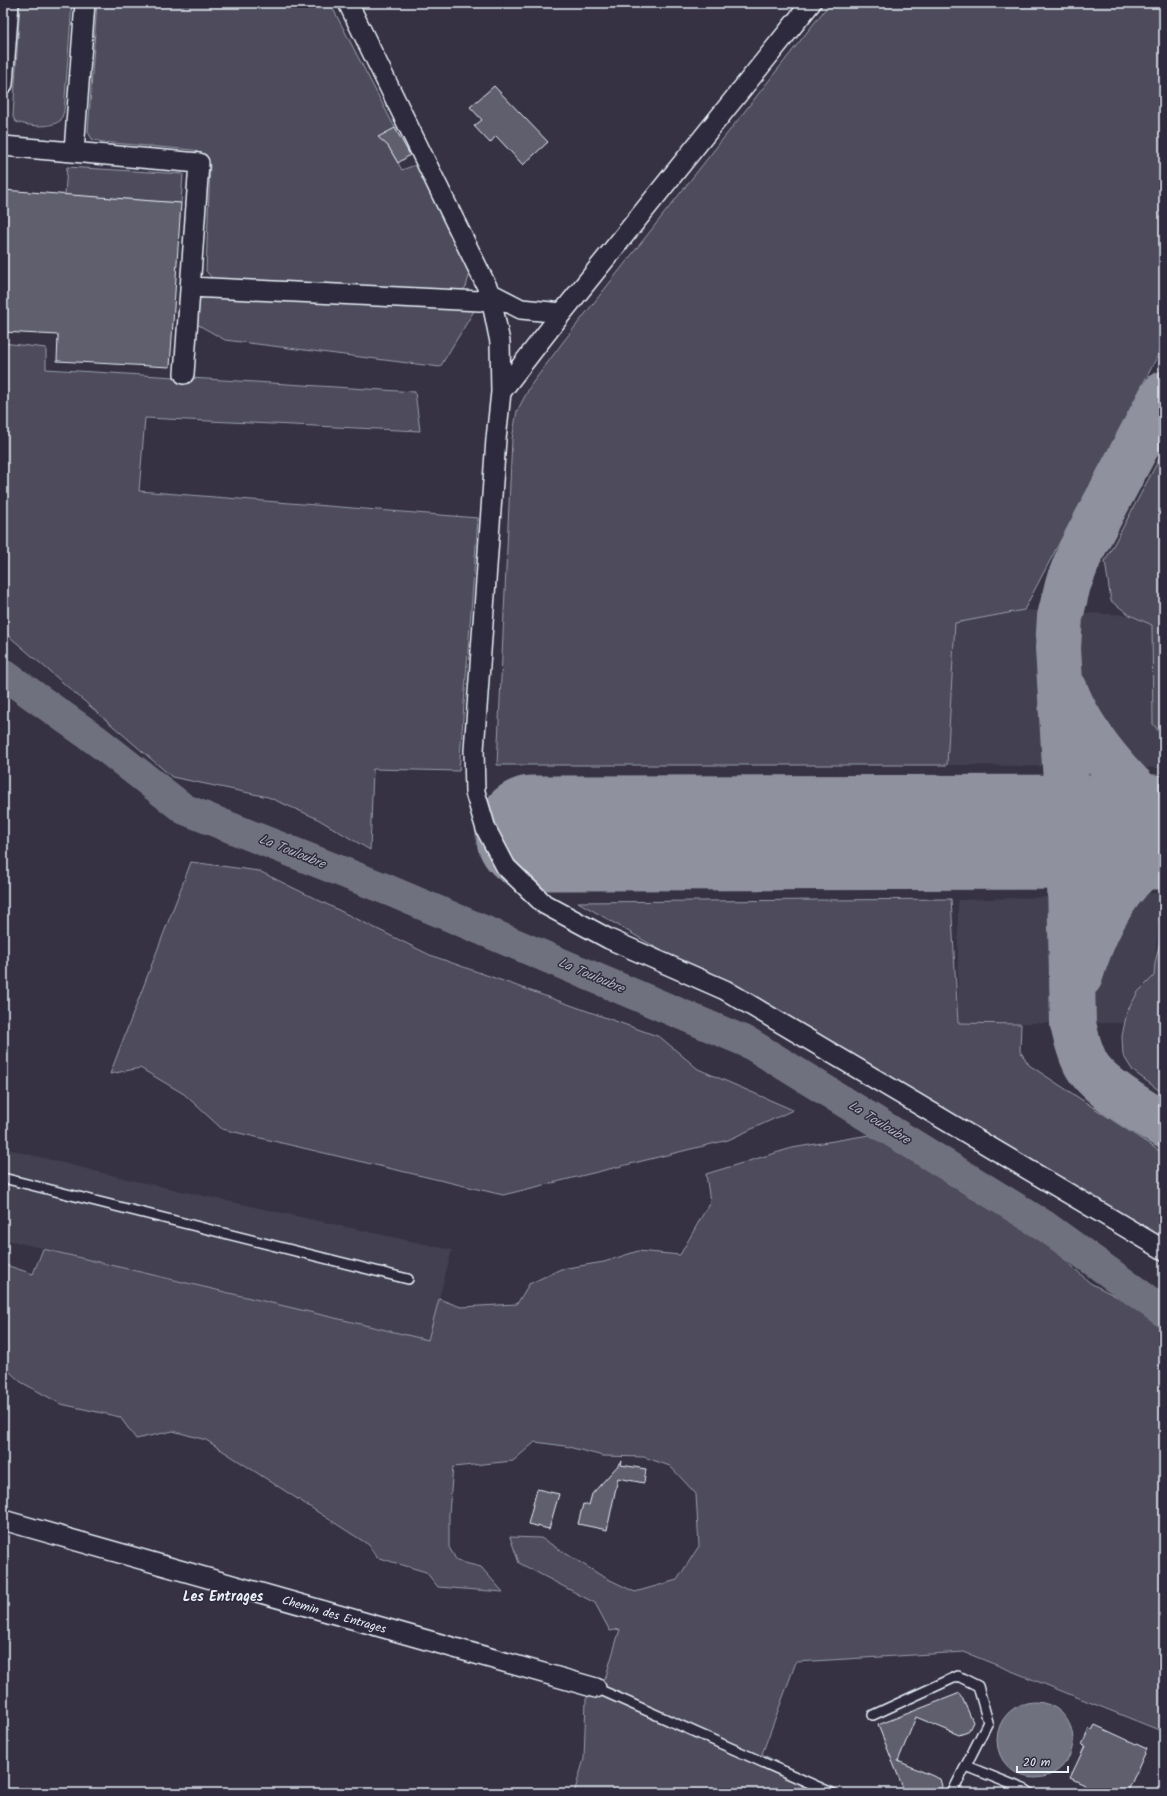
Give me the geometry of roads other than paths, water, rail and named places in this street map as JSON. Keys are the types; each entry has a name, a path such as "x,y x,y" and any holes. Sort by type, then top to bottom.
{"street":[{"path":"3,84 9,3"},
{"path":"74,151 85,3"},
{"path":"348,3 490,293 500,342 501,392 496,439 474,750 475,792 486,829 506,867 544,904 609,939 725,990 1164,1250"},
{"path":"501,392 562,313 811,3"},
{"path":"3,146 199,163 184,374"},
{"path":"190,288 480,301 490,293"},
{"path":"490,293 521,309 562,313"},
{"name":"Chemin des Entrages","path":"3,1520 596,1688"}],"lane":[{"path":"3,1178 408,1279"},
{"path":"873,1715 958,1676 978,1686 988,1722 952,1793"},
{"path":"596,1688 832,1793"},
{"path":"966,1766 1026,1790 1030,1793"}],"water":[{"path":"1035,1702 1050,1705 1062,1713 1070,1725 1073,1740 1070,1755 1062,1767 1050,1775 1035,1778 1020,1775 1008,1767 1000,1755 997,1740 1000,1725 1008,1713 1020,1705"}],"waterway":[{"name":"La Touloubre","path":"3,674 96,740 184,809 388,890 749,1043 1045,1226 1164,1312"}],"district":[{"name":"Les Entrages","path":"223,1597"}]}
